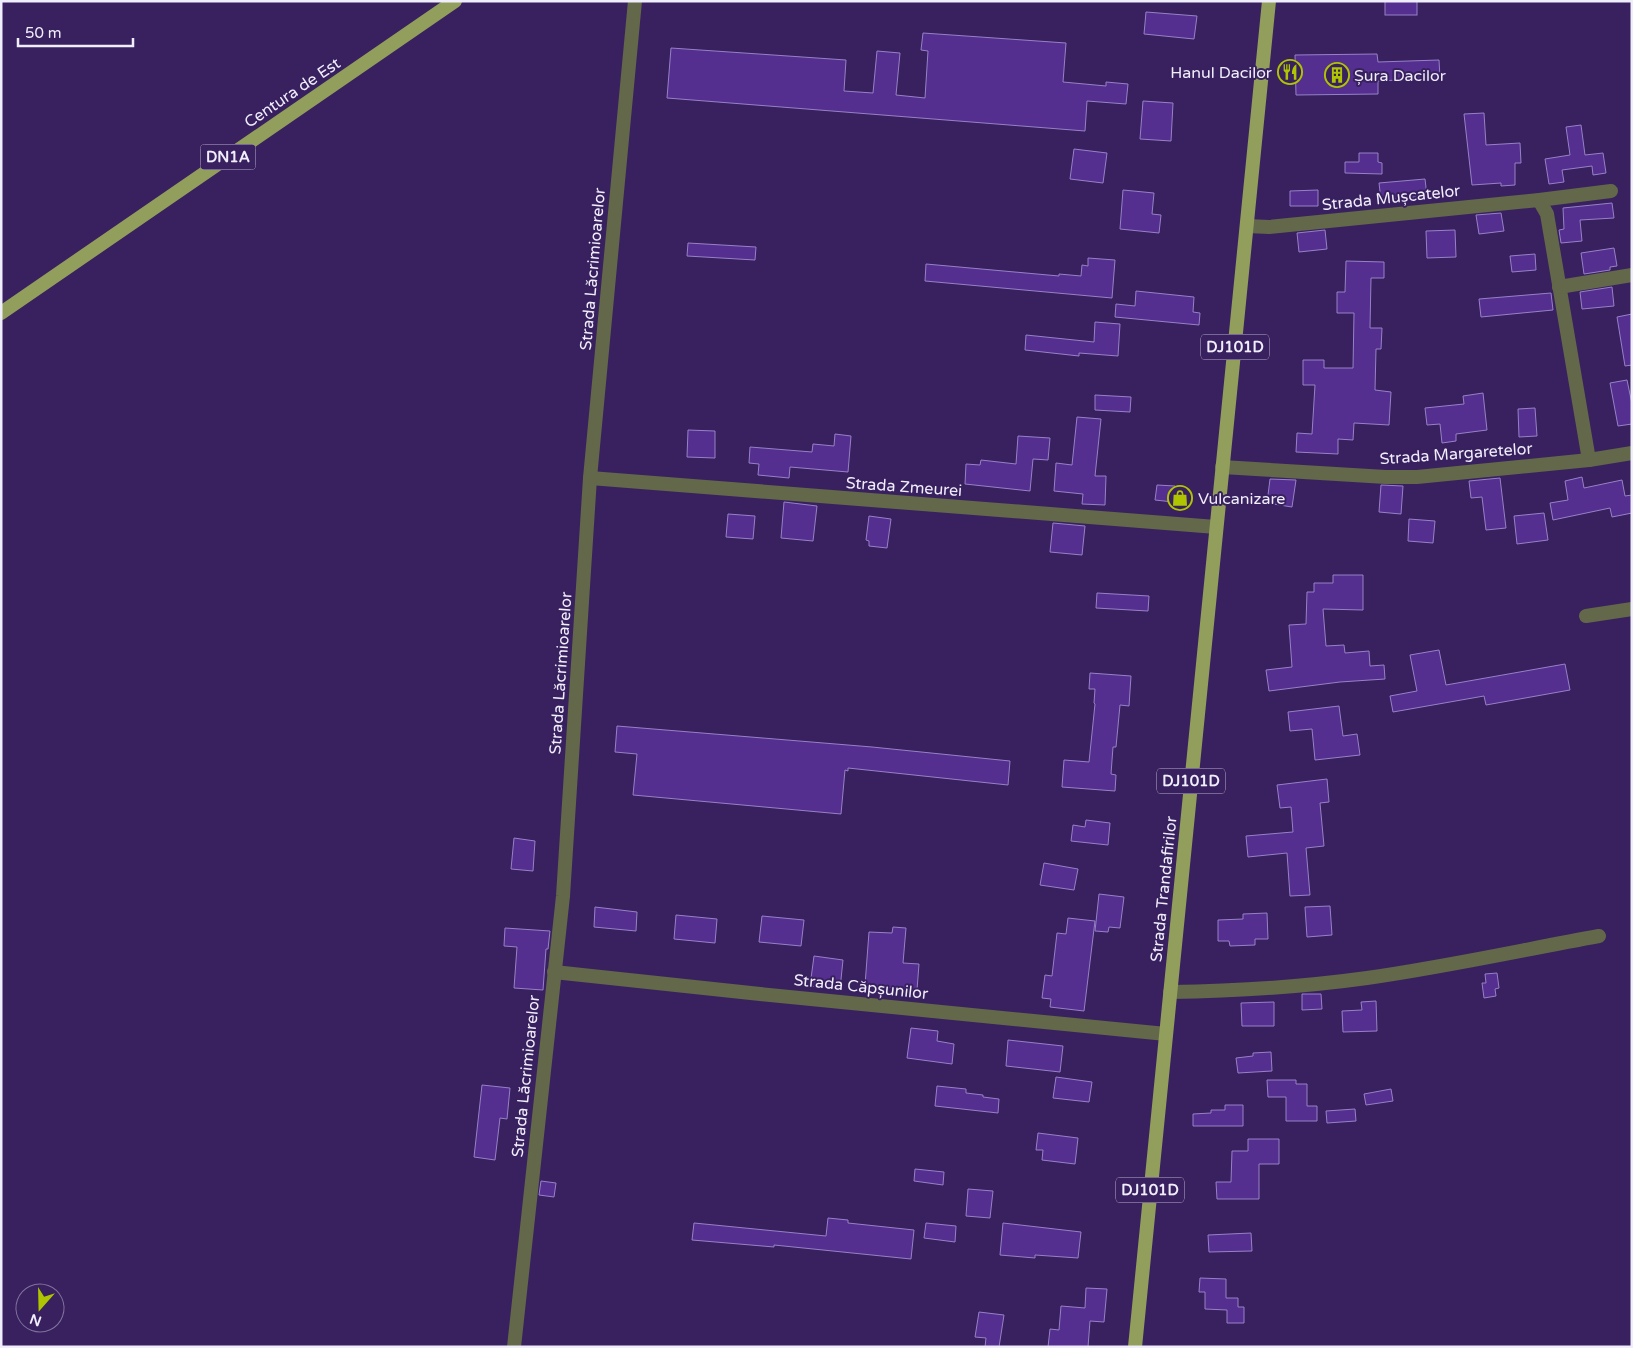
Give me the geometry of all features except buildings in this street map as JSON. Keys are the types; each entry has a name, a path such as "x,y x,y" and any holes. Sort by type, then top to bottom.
{"main road":[{"name":"Centura de Est","path":"1,313 455,1"},
{"name":"DJ101D","path":"1247,226 1269,1"},
{"name":"Strada Trandafirilor","path":"1135,1347 1247,226"}],"street":[{"name":"Strada Lăcrimioarelor","path":"514,1347 564,886 590,478 634,1"},
{"name":"Strada Mușcatelor","path":"1247,226 1269,227 1611,191"},
{"path":"1539,200 1547,214 1589,460"},
{"path":"1560,287 1632,275"},
{"name":"Strada Margaretelor","path":"1222,468 1386,478 1417,477 1589,460 1632,452"},
{"name":"Strada Zmeurei","path":"590,478 1216,528"},
{"path":"1586,616 1632,609"},
{"path":"1170,992 1246,990 1313,985 1368,978 1599,936"},
{"name":"Strada Căpșunilor","path":"554,972 1166,1034"}],"place":[{"name":"Hanul Dacilor","path":"1290,72"},
{"name":"Șura Dacilor","path":"1337,75"},
{"name":"Vulcanizare","path":"1180,498"}]}
